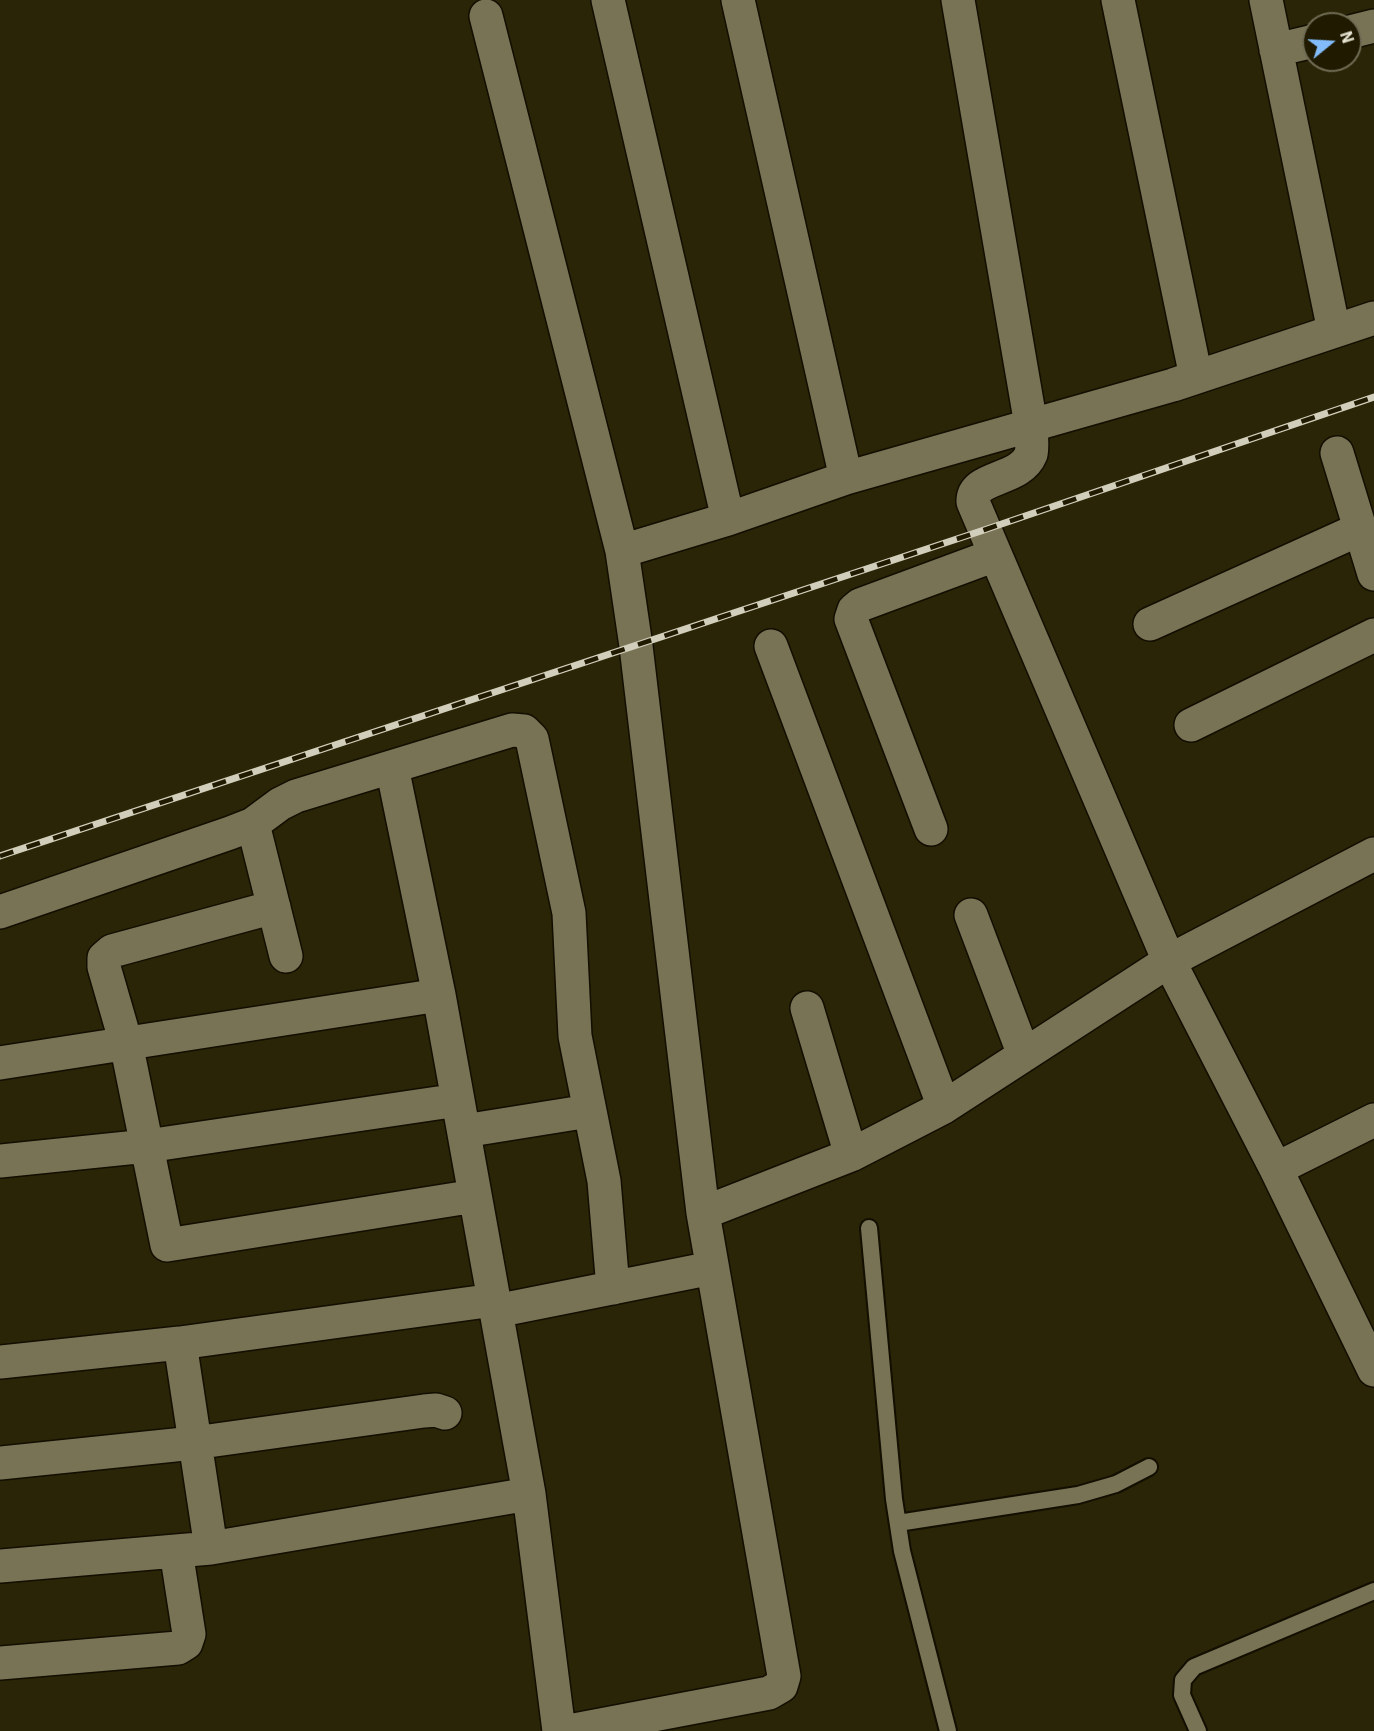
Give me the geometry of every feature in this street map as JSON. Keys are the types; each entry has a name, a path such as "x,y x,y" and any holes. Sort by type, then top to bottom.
{"street":[{"path":"608,0 728,519"},
{"path":"738,0 846,478"},
{"path":"958,0 1031,425 1032,452 1025,464 1016,471 977,488 973,495 973,502 1168,961 1276,1169 1373,1366"},
{"path":"1118,0 1196,377"},
{"path":"1266,0 1334,331"},
{"path":"486,16 622,551 636,645 703,1213 784,1676 781,1686 769,1693 569,1731"},
{"path":"1276,50 1302,44"},
{"path":"622,551 728,519 846,478 1196,377 1374,318"},
{"path":"1337,453 1374,574"},
{"path":"1150,624 1360,529"},
{"path":"931,829 851,620 854,610 860,605 995,555"},
{"path":"1191,725 1374,635"},
{"path":"771,646 944,1107"},
{"path":"0,912 253,824 280,804 296,796 512,730 524,730 532,739 569,913 575,1036 604,1181 613,1288"},
{"path":"392,767 439,996 529,1494 559,1731"},
{"path":"253,824 286,956"},
{"path":"703,1213 851,1155 944,1107 1168,961 1374,854"},
{"path":"274,907 112,951 104,958 104,967 126,1043 167,1245 475,1196"},
{"path":"971,915 1024,1055"},
{"path":"0,1063 439,996"},
{"path":"807,1008 851,1155"},
{"path":"0,1161 461,1116 589,1111"},
{"path":"1276,1169 1374,1120"},
{"path":"0,1362 495,1305 613,1288 712,1268"},
{"path":"180,1342 211,1548"},
{"path":"0,1463 194,1443 424,1411 436,1410 445,1413"},
{"path":"0,1566 211,1548 529,1494"},
{"path":"0,1663 178,1648 186,1643 189,1634 176,1551"}],"lane":[{"path":"869,1228 894,1499 902,1551 948,1731"},
{"path":"898,1523 1078,1495 1116,1484 1149,1467"},
{"path":"1198,1731 1182,1695 1183,1680 1194,1667 1374,1591"}],"railway":[{"path":"0,856 984,530 1374,397"}]}
